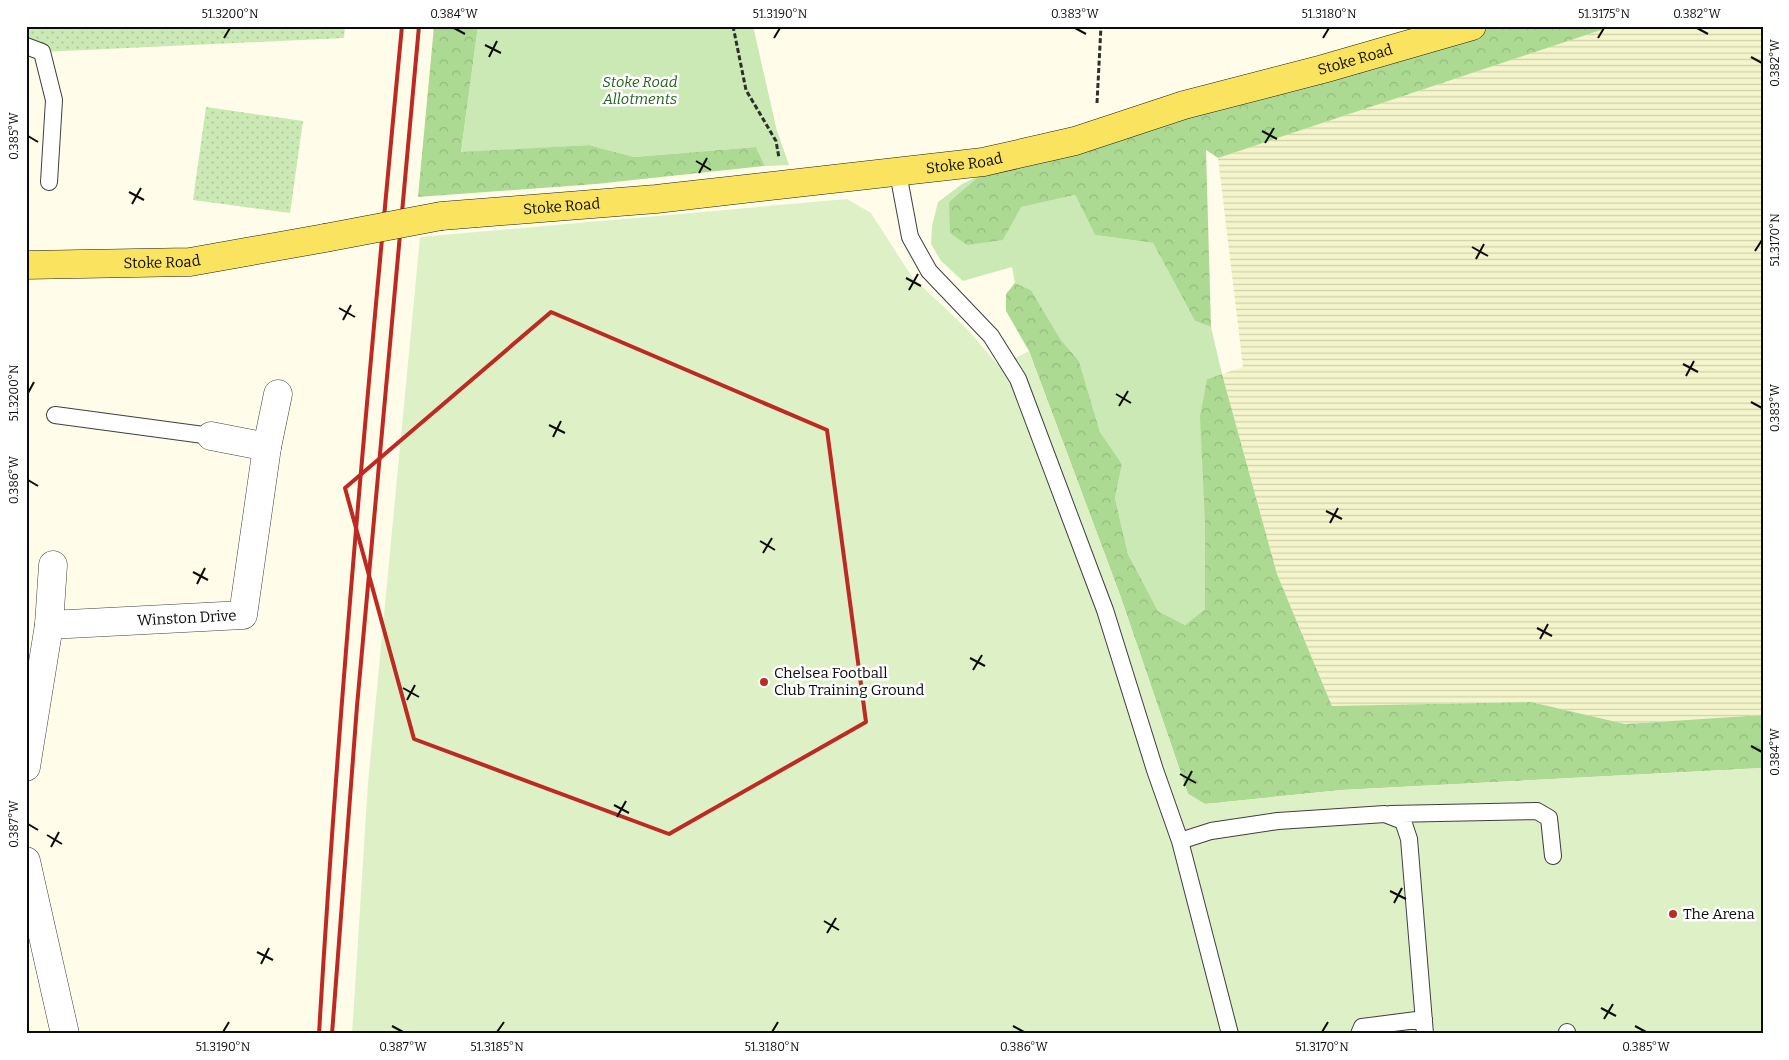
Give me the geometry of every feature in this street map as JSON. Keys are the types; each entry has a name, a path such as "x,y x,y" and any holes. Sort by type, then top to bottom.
{"main road":[{"name":"Stoke Road","path":"26,265 190,262 441,216 784,185 983,162 1096,134 1184,105 1323,69 1472,26"}],"street":[{"name":"Winston Drive","path":"49,625 244,615 267,447 278,394"},
{"path":"211,436 267,447"},
{"path":"26,768 49,625 53,565"},
{"path":"26,861 65,1034"}],"lane":[{"path":"26,46 42,52 54,100 49,182"},
{"path":"898,173 910,237 929,271 991,336 1018,379 1105,610 1155,770 1180,841 1230,1034"},
{"path":"55,415 211,436"},
{"path":"1180,841 1211,831 1278,821 1385,814 1537,811 1549,818 1553,856"},
{"path":"1359,1034 1362,1027 1424,1026 1409,839 1403,821 1385,814"}],"path":[{"path":"733,26 746,90 776,141 784,185"},
{"path":"1096,134 1101,26"}],"highlighted area":[{"path":"551,312 827,430 866,722 669,834 414,739 345,488"}],"green space":[{"path":"26,26 345,26 344,38 42,52 26,47"},
{"path":"434,26 478,26 461,152 589,145 634,157 756,147 765,166 596,184 418,197"},
{"name":"Stoke Road Allotments","path":"478,26 753,26 777,131 789,165 765,166 756,147 634,157 589,145 461,153"},
{"path":"1498,26 1613,26 1218,158 1206,150 1211,327 1195,321 1153,243 1095,235 1075,195 1021,207 1003,240 967,245 950,233 949,202 982,174"},
{"path":"1613,26 1763,26 1763,715 1625,724 1531,702 1332,706 1277,574 1222,374 1243,367 1218,158"},
{"path":"206,107 303,121 290,213 193,200"},
{"path":"982,174 1003,240 1020,207 1075,195 1095,235 1153,243 1195,321 1211,327 1222,374 1207,379 1205,609 1185,625 1158,611 1128,554 1115,498 1122,464 1100,432 1079,361 1061,340 1031,290 1015,283 1012,267 963,281 941,261 931,244 932,226 938,202 962,184"},
{"name":"Chelsea Football Club Training Ground","path":"847,199 871,213 912,277 966,328 999,366 1029,351 1120,595 1188,794 1205,804 1342,790 1763,768 1763,1034 352,1034 368,783 420,237"},
{"path":"1015,283 1031,290 1061,340 1079,361 1100,432 1122,464 1115,498 1128,554 1158,611 1185,625 1205,609 1205,522 1200,416 1207,379 1222,374 1277,574 1332,706 1531,702 1625,724 1763,715 1763,768 1342,790 1205,804 1188,794 1120,595 1029,351 1006,311 1006,294"}],"railway":[{"path":"319,1034 346,656 402,26"},
{"path":"332,1034 357,706 419,26"}],"place":[{"name":"Chelsea Football Club Training Ground","path":"764,682"},
{"name":"The Arena","path":"1673,914"}]}
